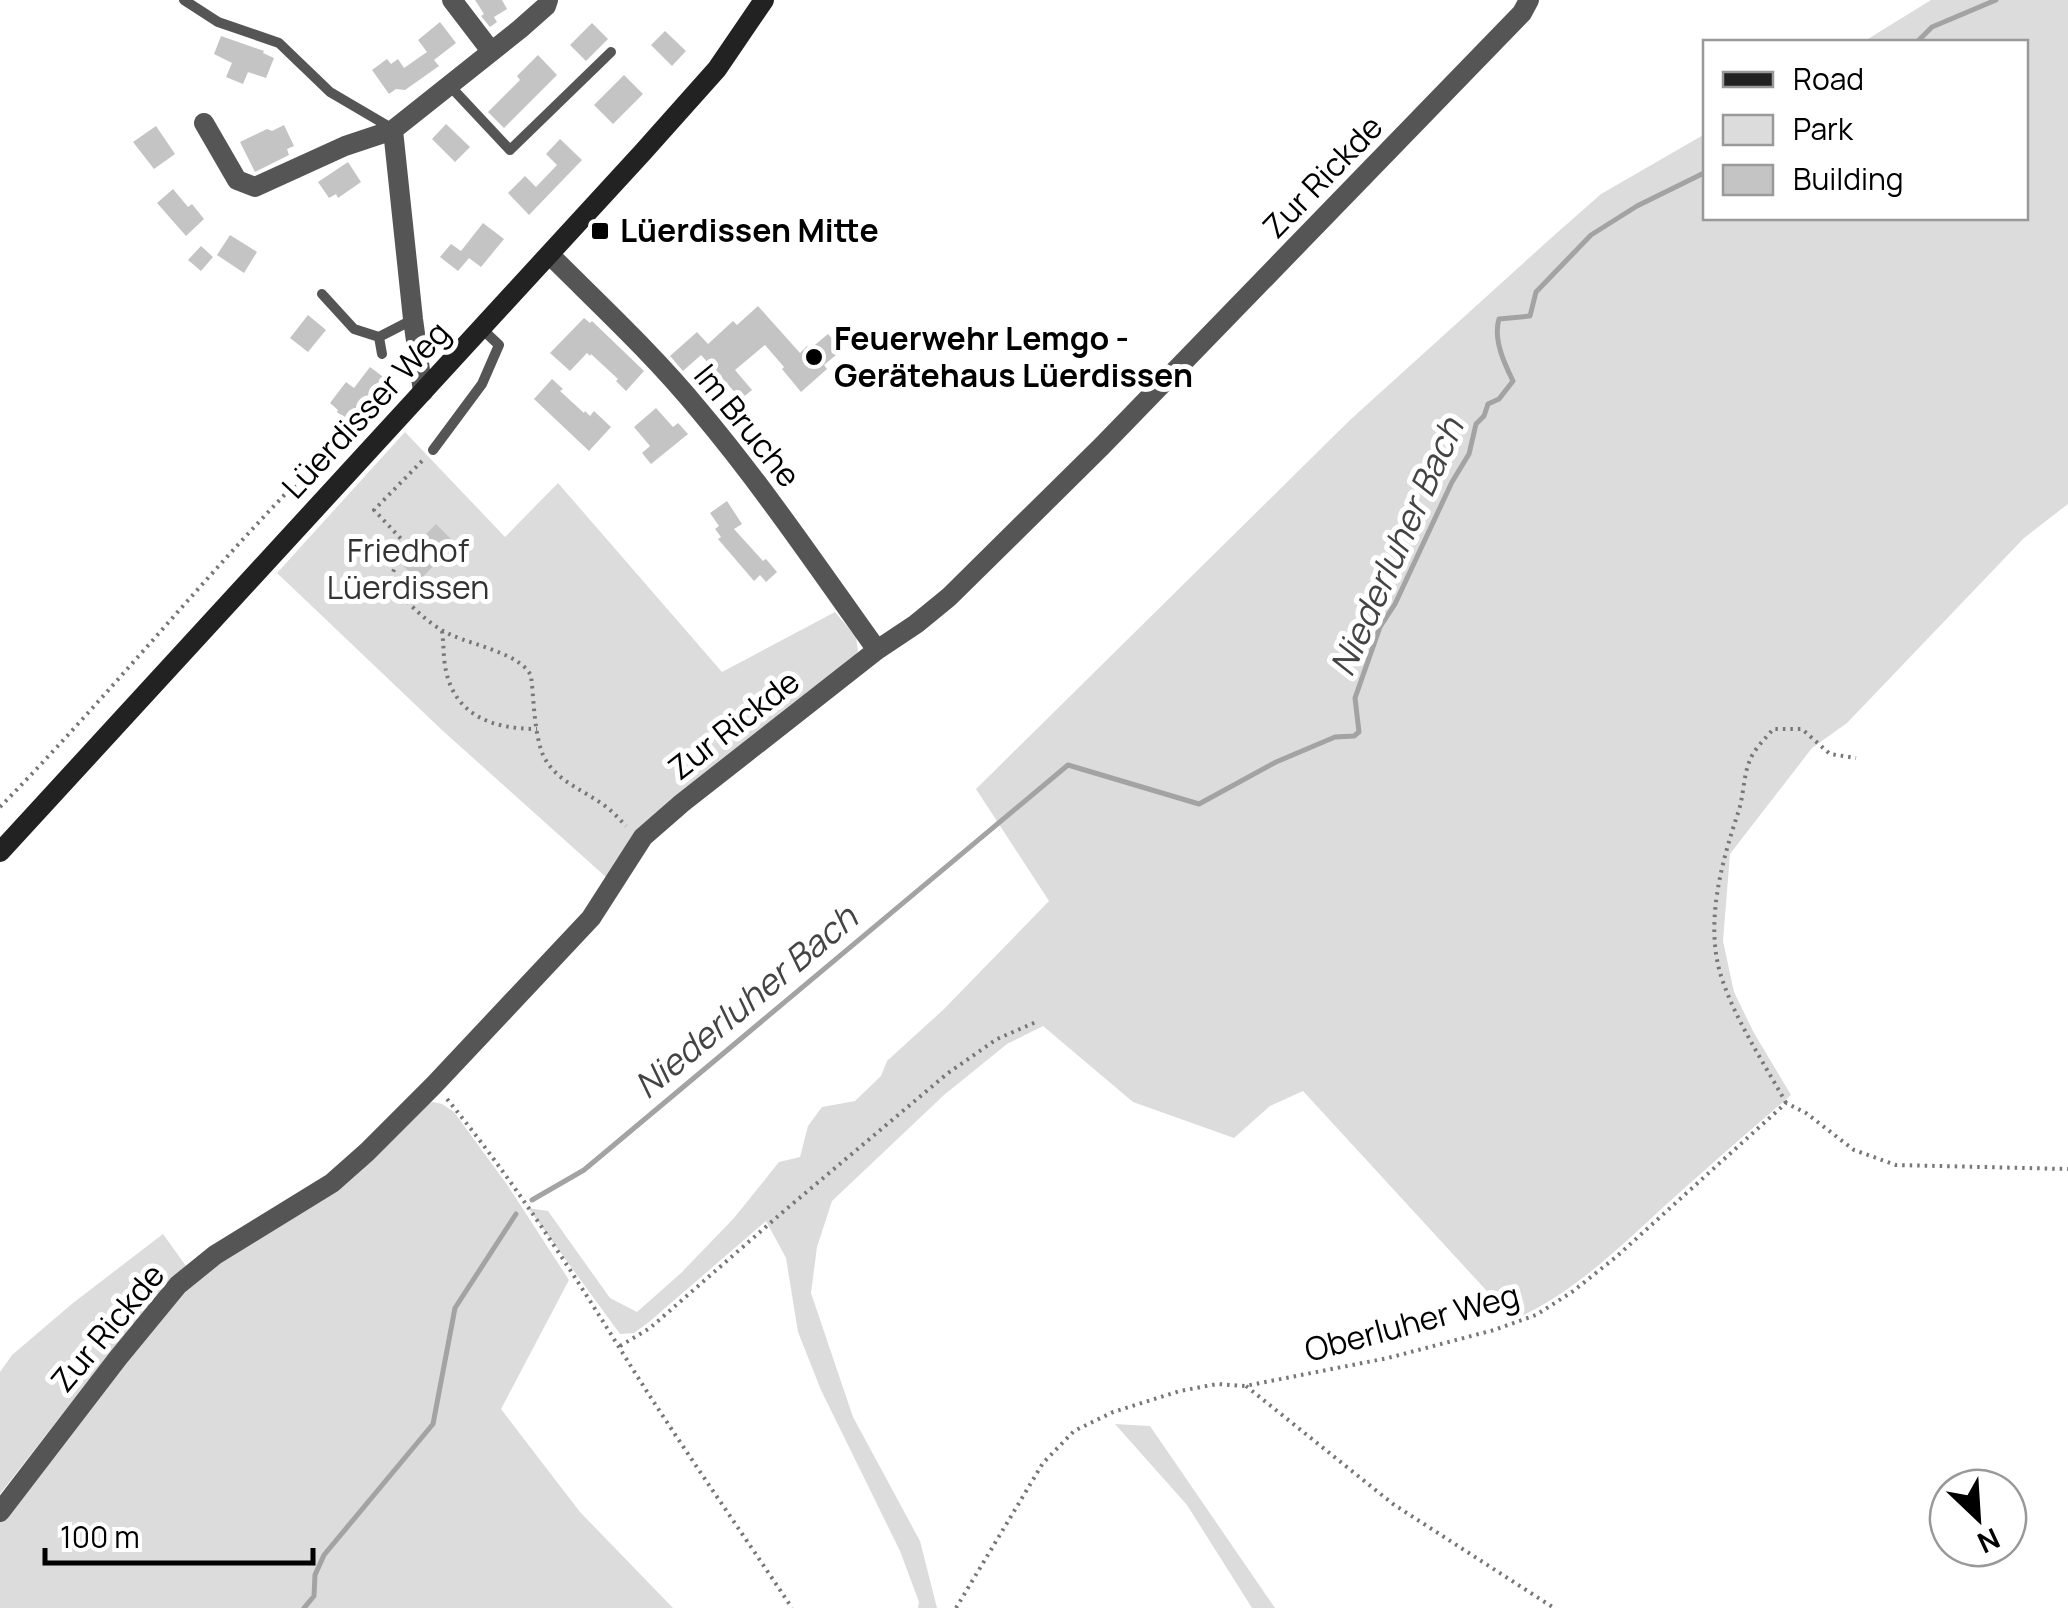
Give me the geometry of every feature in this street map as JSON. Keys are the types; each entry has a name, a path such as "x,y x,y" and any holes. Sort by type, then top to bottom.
{"main road":[{"name":"Lüerdisser Weg","path":"0,852 550,255 717,68 764,0"}],"street":[{"path":"452,0 491,50"},
{"path":"204,123 237,180 255,188 344,146 393,130 520,30 548,0"},
{"name":"Zur Rickde","path":"0,1512 178,1285 215,1255 332,1182 367,1152 590,918 643,837 949,597 1372,169 1522,13 1529,0"},
{"path":"393,130 423,392"},
{"name":"Im Bruche","path":"550,255 697,406 877,650"}],"lane":[{"path":"184,0 218,22 278,43 330,92 393,130"},
{"path":"448,84 510,150 611,52"},
{"path":"322,294 354,329 379,337 412,319"},
{"path":"433,450 482,384 498,345 482,329"},
{"path":"379,337 382,354"}],"path":[{"path":"433,450 374,510 405,542 391,577 395,586 442,631 528,668 537,730 550,766 643,837"},
{"path":"0,807 292,488 339,484"},
{"path":"442,631 446,672 460,705 509,729 537,730"},
{"path":"1856,758 1830,754 1802,730 1773,729 1750,758 1717,891 1715,946 1722,978 1759,1056 1786,1102 1854,1150 1896,1166 2068,1170"},
{"path":"620,1346 650,1328 948,1074 997,1039 1036,1022"},
{"path":"434,1085 520,1198 792,1608"},
{"name":"Oberluher Weg","path":"956,1608 1043,1463 1074,1432 1113,1412 1180,1391 1216,1384 1245,1386 1388,1358 1494,1330 1536,1314 1616,1257 1786,1102"},
{"path":"1245,1386 1393,1504 1554,1608"}],"green space":[{"path":"1931,0 2068,0 2068,504 2024,538 1847,723 1812,748 1730,854 1723,941 1734,992 1791,1095 1596,1267 1557,1296 1515,1319 1303,1091 1270,1106 1234,1138 1133,1102 1043,1026 1007,1044 944,1095 832,1201 817,1247 811,1293 853,1417 920,1541 937,1608 918,1608 900,1551 821,1390 798,1332 786,1258 766,1221 649,1322 634,1333 620,1334 528,1208 548,1211 610,1298 637,1312 681,1273 734,1218 779,1162 800,1157 808,1126 822,1107 855,1101 881,1076 887,1061 944,1009 1049,901 976,789 1350,420 1601,194 1703,135 1703,220 2028,220 2028,40 1866,40"},
{"name":"Friedhof Lüerdissen","path":"405,432 505,537 558,483 722,672 835,612 856,637 858,651 851,662 607,878 443,731 277,573"},
{"path":"433,1102 454,1112 569,1280 501,1409 580,1512 673,1608 0,1608 0,1519 196,1276"},
{"path":"163,1234 186,1266 123,1336 0,1494 0,1372 12,1355 73,1303"},
{"path":"1115,1424 1150,1426 1275,1608 1252,1608 1187,1505"}],"building":[{"path":"475,0 502,0 507,9 494,17 497,22 490,27"},
{"path":"440,22 456,43 434,60 439,66 405,90 396,89 389,94 372,70 387,59 391,64 398,59 404,68 427,52 418,40"},
{"path":"592,23 608,39 586,61 570,45"},
{"path":"665,31 686,51 672,66 651,45"},
{"path":"221,36 274,58 266,78 248,72 243,84 226,77 232,63 214,54"},
{"path":"538,55 557,75 504,128 488,112"},
{"path":"624,75 643,94 613,124 594,105"},
{"path":"446,124 470,147 455,162 432,139"},
{"path":"284,125 294,146 287,149 289,155 255,172 240,142"},
{"path":"156,126 175,154 154,169 133,142"},
{"path":"560,139 582,160 529,215 508,193 525,176 536,187 557,165 546,154"},
{"path":"348,162 361,182 338,198 336,194 329,198 318,182"},
{"path":"173,189 204,219 186,236 157,203"},
{"path":"483,223 504,239 481,267 469,258 458,271 440,257 451,244 461,251"},
{"path":"230,235 257,252 244,273 217,255"},
{"path":"201,246 213,257 201,271 188,260"},
{"path":"758,306 800,353 828,334 842,350 801,392 765,345 735,370 752,390 741,399 701,355 683,371 670,356 697,332 708,344 733,321 737,325"},
{"path":"308,315 326,330 308,352 290,338"},
{"path":"584,318 592,321 644,371 626,391 591,354 587,353 570,371 550,353"},
{"path":"370,367 386,379 371,398 378,403 359,429 330,403 346,382 354,388"},
{"path":"552,379 584,413 590,416 594,411 611,427 589,451 534,399"},
{"path":"656,408 673,427 678,423 688,434 651,464 642,453 650,446 634,427"},
{"path":"727,501 742,524 734,529 777,572 766,582 760,575 754,581 718,539 721,537 715,529 719,526 710,513"},
{"path":"436,524 455,543 419,581 399,562"}],"waterway":[{"name":"Niederluher Bach","path":"1919,40 1932,27 1996,0"},
{"name":"Niederluher Bach","path":"532,1200 584,1170 1068,765 1199,804 1276,762 1335,737 1359,732 1355,698 1380,627 1469,454 1476,424 1488,404 1499,399 1513,381 1498,343 1499,319 1530,316 1536,292 1591,235 1637,206 1703,173"},
{"path":"304,1608 314,1596 315,1575 324,1555 433,1424 455,1308 516,1214"}],"place":[{"name":"Lüerdissen Mitte","path":"600,231"},
{"name":"Feuerwehr Lemgo - Gerätehaus Lüerdissen","path":"814,357"}]}
